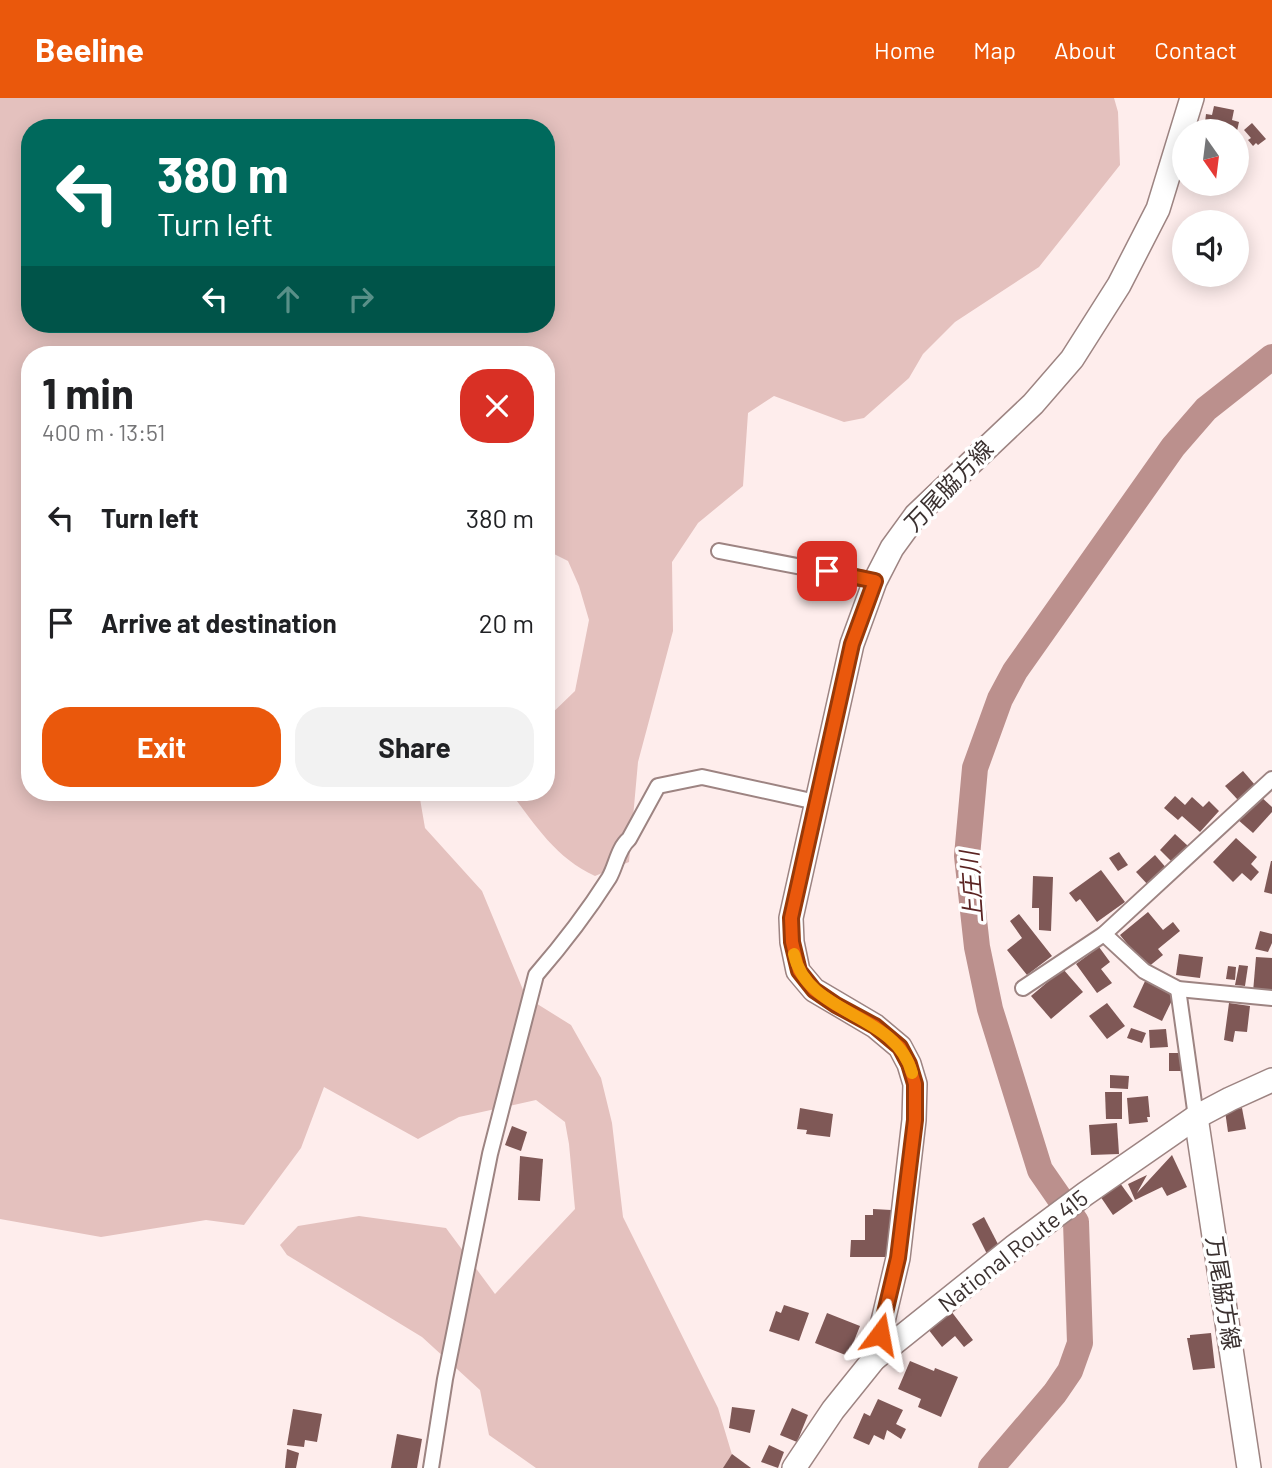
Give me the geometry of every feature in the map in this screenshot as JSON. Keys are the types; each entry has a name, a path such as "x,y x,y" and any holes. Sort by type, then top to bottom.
{"main road":[{"name":"万尾脇方線","path":"874,1359 898,1258 915,1120 915,1084 900,1047 875,1026 814,990 799,971 792,942 791,918 852,644 875,581 892,548 916,515 1033,404 1072,359 1119,285 1158,209 1192,98"},
{"name":"National Route 415","path":"794,1468 833,1410 874,1359 1015,1246 1085,1194 1196,1117 1272,1080"},
{"name":"万尾脇方線","path":"1196,1117 1249,1468"}],"street":[{"path":"719,551 875,581"},
{"path":"431,1468 490,1154 536,975 610,876 624,843 629,839 658,786 702,777 816,802"},
{"path":"1023,988 1104,933 1272,779"},
{"path":"1104,933 1144,971 1178,989 1272,999"},
{"path":"1178,989 1196,1117"}],"shaded area":[{"path":"0,98 1114,98 1118,112 1120,165 1039,267 955,322 923,354 909,378 864,418 844,422 774,396 748,413 743,486 698,523 672,562 673,631 638,762 629,862 595,876 558,851 517,801 555,801 555,710 575,691 589,620 568,561 555,554 555,346 21,346 21,801 420,801 425,828 482,891 526,997 571,1025 601,1078 612,1123 623,1217 718,1408 736,1468 536,1468 489,1435 480,1390 422,1337 287,1255 280,1245 298,1226 359,1216 446,1228 495,1294 575,1209 565,1122 536,1100 459,1117 418,1139 324,1087 301,1148 244,1225 206,1220 101,1237 0,1219"}],"building":[{"path":"1214,106 1234,110 1232,119 1205,119 1206,114 1212,115"},
{"path":"1252,123 1266,139 1258,145 1256,143 1253,146 1250,142"},
{"path":"1243,771 1255,785 1238,800 1225,786"},
{"path":"1259,795 1272,807 1272,812 1253,833 1237,819"},
{"path":"1175,796 1185,805 1192,797 1203,807 1209,801 1219,811 1200,832 1182,816 1178,820 1164,808"},
{"path":"1175,834 1188,846 1172,862 1160,850"},
{"path":"1236,838 1257,857 1251,864 1259,872 1251,881 1242,873 1233,882 1213,862"},
{"path":"1119,852 1128,865 1118,871 1109,858"},
{"path":"1155,855 1168,870 1149,886 1136,872"},
{"path":"1272,861 1272,894 1264,892"},
{"path":"1101,870 1125,902 1097,922 1080,899 1076,902 1069,893"},
{"path":"1033,876 1053,877 1051,931 1039,930 1039,908 1032,908"},
{"path":"1148,912 1163,930 1173,922 1180,931 1158,949 1163,955 1147,968 1120,935"},
{"path":"1019,914 1052,956 1027,975 1007,950 1022,938 1010,921"},
{"path":"1260,931 1272,934 1268,952 1255,949"},
{"path":"1099,947 1110,962 1101,969 1112,983 1097,993 1076,964"},
{"path":"1179,954 1203,957 1200,978 1176,975"},
{"path":"1256,957 1272,958 1272,993 1253,992"},
{"path":"1239,965 1248,966 1245,986 1235,985"},
{"path":"1228,966 1236,967 1235,980 1226,979"},
{"path":"1063,969 1083,992 1051,1019 1031,996"},
{"path":"1146,979 1176,992 1162,1021 1133,1007"},
{"path":"1107,1003 1125,1026 1107,1039 1089,1016"},
{"path":"1229,1003 1250,1006 1247,1032 1235,1031 1233,1042 1224,1040"},
{"path":"1131,1028 1146,1033 1142,1043 1127,1038"},
{"path":"1166,1029 1168,1047 1150,1048 1149,1030"},
{"path":"1169,1053 1186,1053 1186,1071 1169,1071"},
{"path":"1110,1075 1129,1076 1128,1089 1110,1088"},
{"path":"1105,1092 1122,1092 1122,1119 1106,1119"},
{"path":"1148,1096 1148,1122 1129,1124 1127,1098"},
{"path":"800,1108 833,1114 830,1137 806,1134 807,1130 797,1129"},
{"path":"1242,1108 1246,1129 1228,1132 1225,1111"},
{"path":"1117,1123 1119,1154 1091,1155 1089,1125"},
{"path":"512,1126 527,1132 521,1151 505,1145"},
{"path":"1172,1155 1187,1187 1167,1196 1162,1187 1135,1200 1128,1184 1147,1175 1137,1193"},
{"path":"520,1156 543,1159 540,1201 518,1200"},
{"path":"1120,1183 1133,1201 1113,1215 1100,1196"},
{"path":"873,1209 891,1210 891,1257 850,1257 851,1240 865,1240 865,1215 873,1215"},
{"path":"984,1217 1000,1248 987,1254 972,1224"},
{"path":"784,1305 809,1313 799,1341 769,1331 776,1311 781,1313"},
{"path":"951,1311 973,1340 964,1347 955,1336 942,1347 928,1329"},
{"path":"827,1313 860,1326 848,1356 815,1343"},
{"path":"1211,1333 1215,1368 1193,1370 1187,1338 1190,1338 1190,1335"},
{"path":"910,1361 958,1377 941,1417 918,1407 921,1399 898,1389"},
{"path":"878,1399 903,1410 896,1424 906,1429 901,1439 887,1430 884,1440 874,1435 869,1445 853,1438 864,1413 870,1416"},
{"path":"732,1407 755,1410 750,1433 729,1428"},
{"path":"792,1408 808,1415 797,1442 780,1435"},
{"path":"293,1409 322,1414 317,1442 305,1440 304,1447 287,1445"},
{"path":"397,1434 422,1439 417,1468 391,1468"},
{"path":"769,1445 784,1452 778,1468 761,1462"},
{"path":"287,1449 299,1453 296,1468 285,1468"},
{"path":"732,1454 751,1468 723,1468"}],"waterway":[{"name":"上庄川","path":"991,1468 1055,1393 1070,1371 1080,1343 1076,1222 1040,1170 990,1009 977,947 967,856 975,768 1000,699 1015,671 1173,447 1206,409 1272,357"}],"slow traffic":[{"path":"794,954 799,971 814,990 888,1035 900,1047 912,1073"}],"route":[{"path":"827,571 875,581 852,644 791,918 792,942 799,971 814,990 888,1035 900,1047 915,1084 915,1120 898,1258 880,1334"}]}
